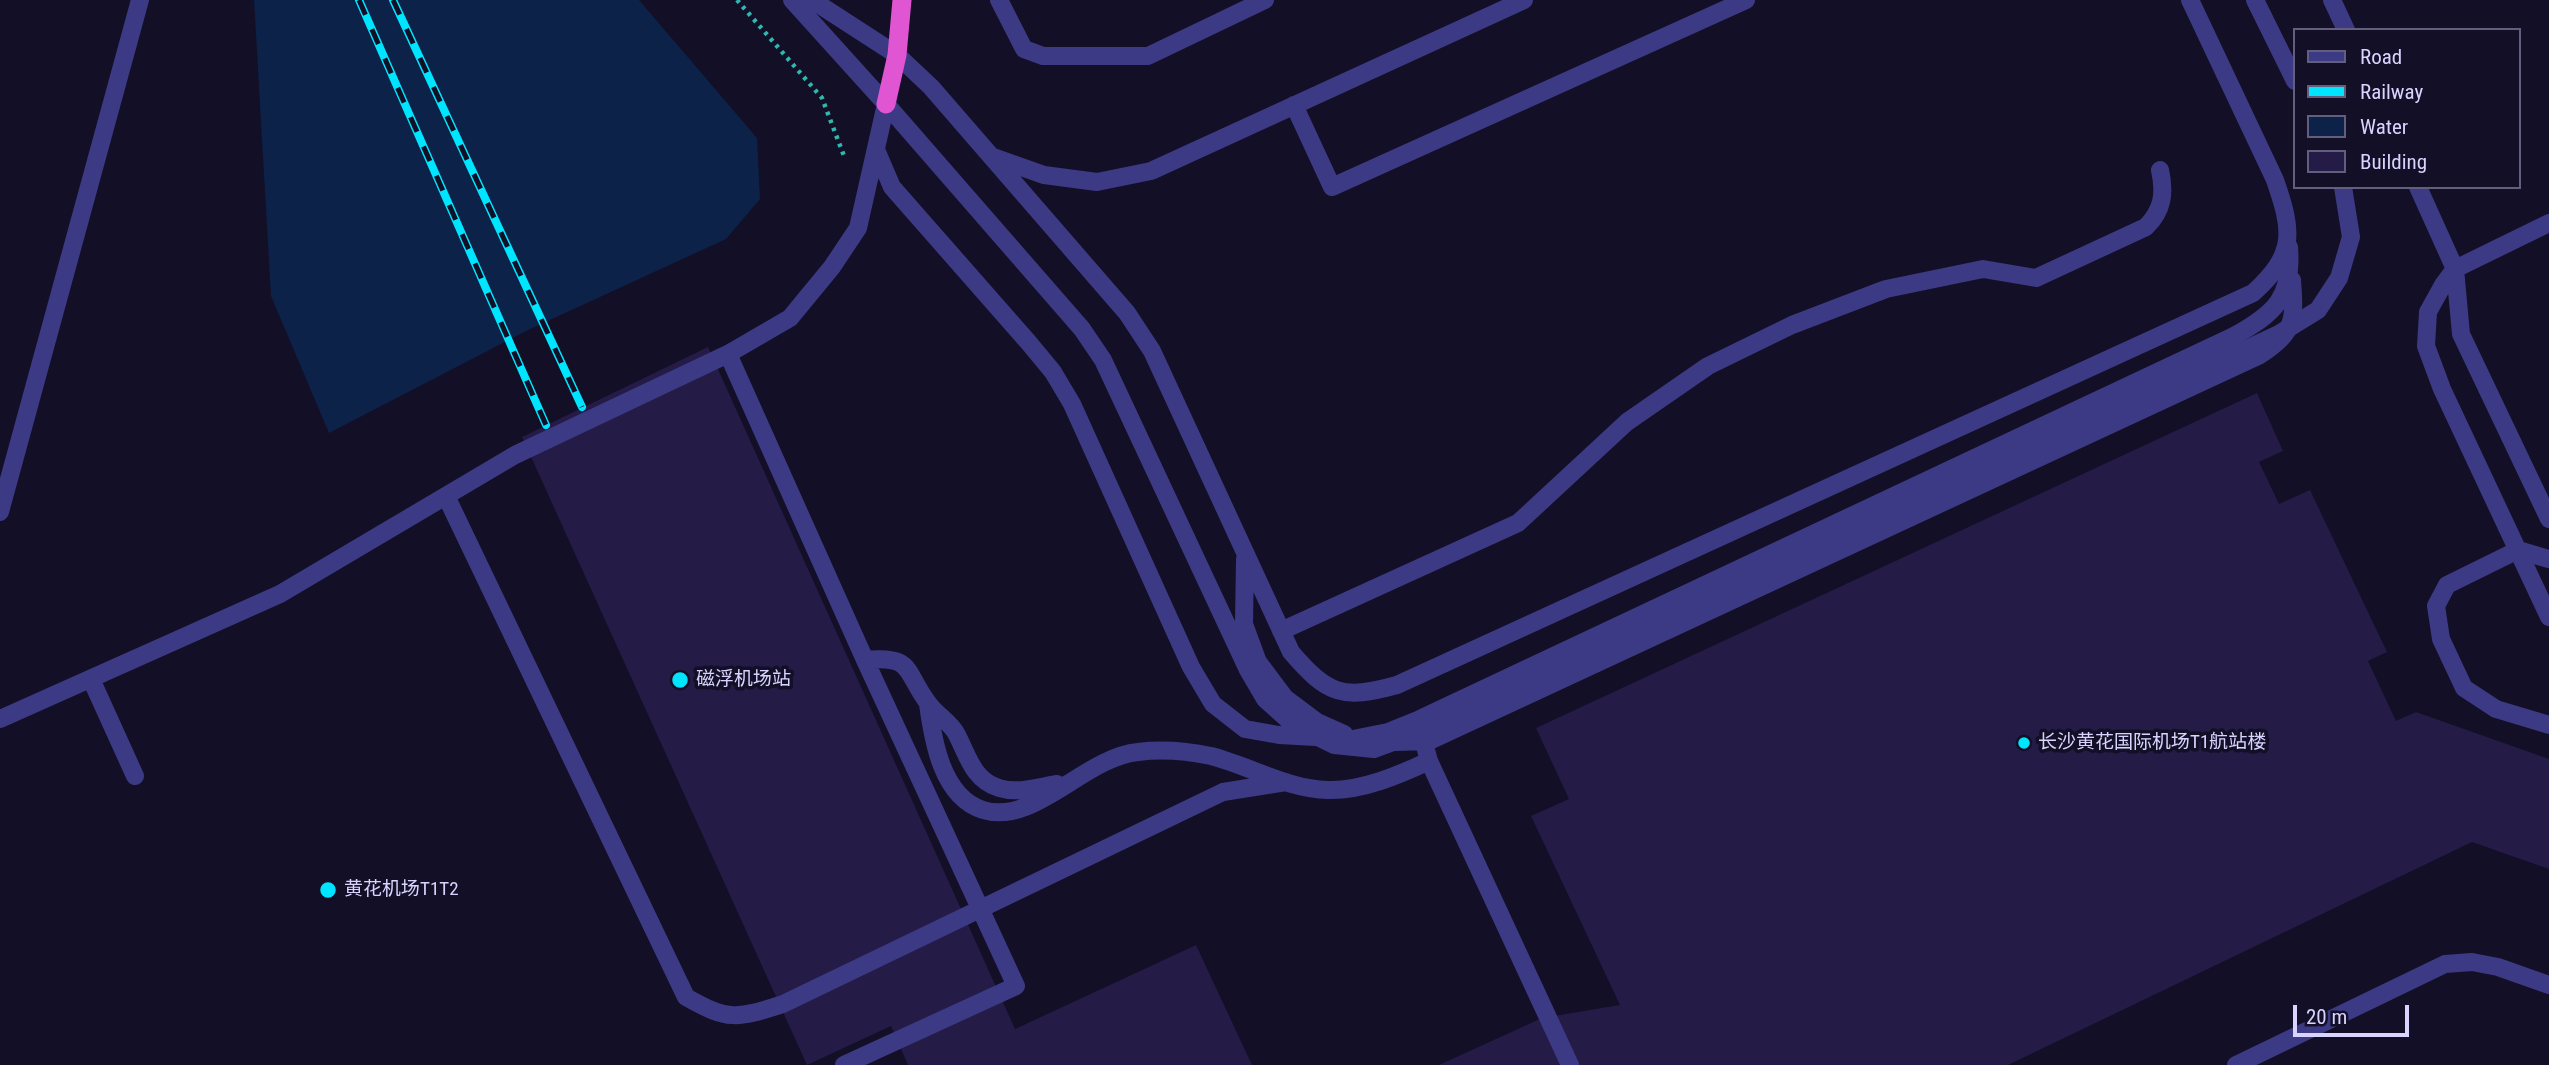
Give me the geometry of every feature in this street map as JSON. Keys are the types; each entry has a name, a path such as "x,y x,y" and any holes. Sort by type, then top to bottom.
{"highway":[{"path":"886,104 897,55 902,0"}],"street":[{"path":"0,512 141,0"},
{"path":"792,0 1082,329 1103,360 1242,657 1265,699 1295,726 1334,745 1374,749 1444,722 2279,334 2318,310 2339,278 2351,237 2343,189"},
{"path":"812,0 897,55 931,87 1127,313 1152,351 1291,652 1313,678 1338,692 1365,694 1396,685 2253,293 2271,277 2283,257 2289,235"},
{"path":"999,0 1024,49 1043,55 1148,56 1265,0"},
{"path":"990,155 1044,175 1097,182 1151,171 1524,0"},
{"path":"1294,105 1332,187 1746,0"},
{"path":"877,152 892,187 1053,372 1072,404 1191,667 1213,704 1245,729 1279,735 1409,743 1429,741 2260,355 2281,341 2294,314 2289,235 2284,208 2275,180 2190,0"},
{"path":"2255,0 2294,79"},
{"path":"2332,0 2345,28"},
{"path":"0,719 280,594 515,455 728,354 790,318 832,267 858,228 886,104"},
{"path":"1281,631 1518,523 1627,422 1708,366 1792,325 1886,289 1983,269 2036,278 2146,227 2157,216 2162,200 2160,170"},
{"path":"2419,189 2455,269 2461,334 2549,519"},
{"path":"2549,223 2455,269 2442,285 2428,312 2426,346 2442,389 2549,617"},
{"path":"1245,552 1244,624 1258,662 1285,698 1317,722 1353,739 1388,732 2232,337 2259,322 2283,296 2291,272"},
{"path":"728,354 865,660 1016,986 844,1065"},
{"path":"446,496 686,997 714,1013 747,1016 783,1004 1223,792 1286,782"},
{"path":"2549,559 2518,550 2447,585 2436,606 2441,639 2464,688 2496,709 2549,725"},
{"path":"865,660 890,658 909,670 928,704 956,732 980,778 999,788 1020,791 1067,782"},
{"path":"91,678 135,776"},
{"path":"928,704 933,743 951,784 966,802 985,811 1010,812 1031,806 1106,761 1135,752 1179,751 1212,757 1286,782 1328,790 1352,787 1395,775 1429,761"},
{"path":"1429,741 1426,752 1429,761 1570,1065"},
{"path":"2236,1065 2445,964 2485,964 2549,985"}],"path":[{"path":"737,0 821,98 848,169"}],"water":[{"path":"254,0 639,0 757,138 760,199 726,239 526,331 329,433 271,296"}],"building":[{"path":"708,347 1015,1029 1196,945 1252,1065 908,1065 891,1026 807,1065 522,437"},
{"name":"长沙黄花国际机场T1航站楼","path":"2257,393 2283,451 2259,462 2279,504 2310,490 2387,652 2368,661 2396,721 2416,712 2549,759 2549,869 2472,842 2008,1065 1439,1065 1542,1018 1620,1005 1531,816 1569,799 1536,728"}],"railway":[{"path":"359,0 546,425"},
{"path":"393,0 582,407"}],"place":[{"name":"磁浮机场站","path":"680,680"},
{"name":"长沙黄花国际机场T1航站楼","path":"2024,743"},
{"name":"黄花机场T1T2","path":"328,890"}]}
